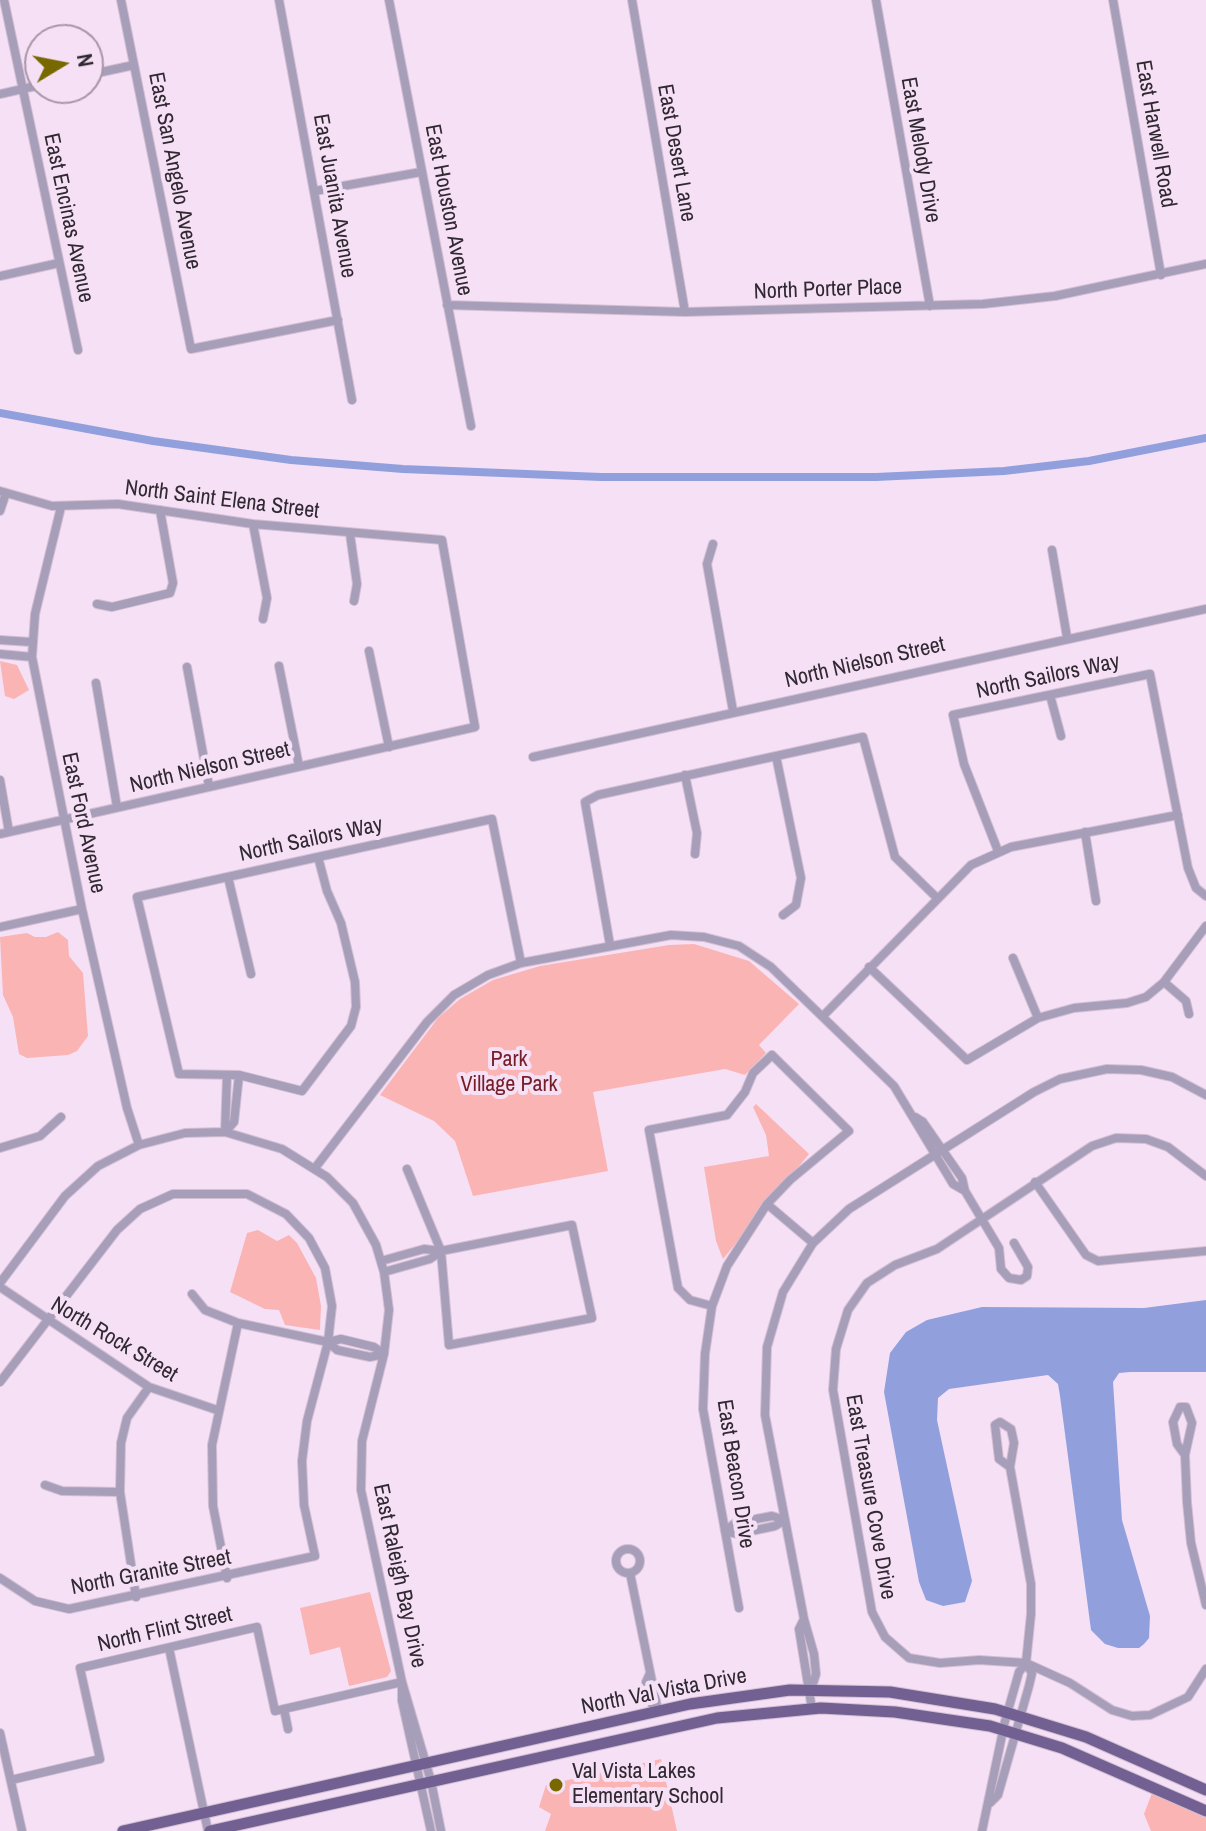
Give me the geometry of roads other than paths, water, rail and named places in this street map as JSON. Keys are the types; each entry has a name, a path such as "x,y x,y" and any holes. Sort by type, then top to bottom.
{"main road":[{"name":"North Val Vista Drive","path":"123,1831 730,1696 811,1690 919,1695 1014,1714 1091,1739 1206,1790"},
{"name":"North Val Vista Drive","path":"209,1831 717,1718 812,1709 921,1715 1009,1732 1062,1748 1206,1811"}],"street":[{"name":"East Encinas Avenue","path":"4,0 78,350"},
{"name":"East San Angelo Avenue","path":"121,0 191,349 338,320"},
{"name":"East Juanita Avenue","path":"279,0 352,400"},
{"name":"East Houston Avenue","path":"389,0 447,305 453,318 471,426"},
{"name":"East Desert Lane","path":"632,0 685,312"},
{"name":"East Melody Drive","path":"876,0 930,306"},
{"name":"East Harwell Road","path":"1113,0 1161,275"},
{"path":"104,72 134,65"},
{"path":"0,94 22,89"},
{"path":"315,191 421,172"},
{"path":"0,276 59,263"},
{"name":"North Porter Place","path":"447,305 685,312 983,304 1055,296 1206,264"},
{"path":"0,511 3,492"},
{"name":"North Saint Elena Street","path":"3,492 61,507 118,504 253,524 442,540 475,727"},
{"name":"East Ford Avenue","path":"61,507 31,642 32,657 82,909 127,1108 139,1145"},
{"path":"97,604 112,607 170,593 173,583 160,510"},
{"path":"253,524 267,598 263,619"},
{"path":"350,534 357,584 354,601"},
{"path":"713,544 707,564 733,711"},
{"path":"1052,550 1067,637"},
{"name":"North Nielson Street","path":"533,757 1067,637 1206,609"},
{"path":"0,640 31,642"},
{"path":"369,651 389,747"},
{"path":"0,654 32,657"},
{"path":"279,666 299,766"},
{"path":"187,667 209,786"},
{"name":"North Sailors Way","path":"998,851 964,764 953,715 1150,674 1178,815"},
{"path":"96,683 117,807"},
{"path":"1050,695 1061,736"},
{"name":"North Nielson Street","path":"5,833 475,727"},
{"path":"610,945 585,802 598,795 863,737 895,857 936,897"},
{"path":"776,756 801,878 796,905 783,915"},
{"path":"685,775 697,833 695,854"},
{"path":"0,780 5,833"},
{"path":"823,1016 936,897 971,865 998,851 1178,815 1191,879 1206,896"},
{"name":"North Sailors Way","path":"227,1075 179,1074 137,897 492,819 521,963"},
{"path":"1085,832 1096,901"},
{"path":"225,1132 227,1075 239,1075 302,1091 351,1026 356,1007 355,982 341,923 327,891 318,857"},
{"path":"228,877 251,974"},
{"path":"0,927 82,909"},
{"path":"869,967 967,1060 1038,1018 1074,1008 1127,1003 1146,997 1164,982 1206,926"},
{"path":"315,1168 440,1007 472,984 521,963 671,935 704,937 739,946 771,967 886,1077 914,1116 917,1128 938,1152 953,1184 965,1191 985,1220 999,1248 1001,1269 1009,1278 1021,1280 1027,1276 1028,1267 1014,1243"},
{"path":"1013,958 1038,1018"},
{"path":"1164,982 1186,1001 1189,1014"},
{"name":"East Beacon Drive","path":"712,1306 690,1300 678,1288 649,1130 727,1115 745,1092 753,1073 772,1055 849,1131 790,1180 767,1204 727,1266 712,1306 705,1354 703,1409 739,1608"},
{"path":"812,1709 799,1629 804,1619 765,1415 767,1347 783,1292 813,1243 849,1209 938,1152 1034,1092 1077,1074 1107,1069 1157,1072 1206,1095"},
{"path":"225,1132 234,1122 239,1075"},
{"path":"0,1148 40,1136 61,1117"},
{"name":"East Raleigh Bay Drive","path":"0,1285 65,1196 98,1166 139,1145 185,1133 225,1132 282,1149 315,1168 353,1203 366,1224 381,1261 389,1310 384,1354 362,1441 360,1477 402,1682 441,1831"},
{"name":"East Treasure Cove Drive","path":"1206,1176 1168,1147 1146,1139 1116,1138 1092,1146 1035,1182 985,1220 937,1249 895,1265 867,1283 848,1310 836,1349 833,1390 872,1612 885,1637 909,1658 940,1663 979,1660 1026,1663 1070,1683 1112,1710 1132,1716 1150,1715 1188,1697 1206,1669"},
{"path":"381,1261 424,1249 441,1251 572,1225 592,1318 449,1345 441,1251 407,1169"},
{"path":"1035,1182 1086,1255 1098,1261 1206,1251"},
{"path":"0,1382 117,1230 140,1209 173,1194 247,1194 286,1214 309,1238 325,1268 332,1306 328,1342"},
{"path":"767,1204 813,1243"},
{"path":"384,1272 430,1259 441,1251"},
{"name":"North Rock Street","path":"0,1285 46,1321 149,1387 217,1410"},
{"path":"192,1294 205,1310 238,1323 328,1342 337,1350 370,1357 384,1354"},
{"path":"227,1578 215,1525 211,1483 217,1410 238,1323"},
{"name":"North Granite Street","path":"0,1578 50,1607 69,1609 227,1578 315,1556 304,1505 303,1442 328,1342"},
{"path":"136,1597 120,1492 121,1443 127,1418 149,1387"},
{"path":"1185,1455 1177,1444 1173,1422 1180,1407 1186,1407 1192,1423 1185,1455 1191,1543 1206,1605"},
{"path":"1010,1467 999,1459 995,1425 1000,1422 1011,1429 1014,1443 1010,1467 1031,1584 1026,1663 1019,1672 1014,1714"},
{"path":"45,1485 62,1491 120,1492"},
{"path":"725,1531 735,1523 772,1516 785,1520"},
{"path":"630,1573 650,1673 655,1680 658,1711"},
{"name":"North Flint Street","path":"11,1780 100,1759 80,1668 257,1627 280,1710"},
{"path":"169,1648 209,1831"},
{"path":"982,1831 990,1803 988,1793 1014,1714 1032,1673 1026,1663"},
{"path":"288,1729 280,1710 402,1682"},
{"path":"0,1733 22,1831"},
{"name":"East Raleigh Bay Drive","path":"426,1782 431,1831"}],"water":[{"path":"1206,1300 1206,1372 1119,1373 1113,1382 1122,1520 1150,1616 1149,1638 1144,1644 1139,1648 1118,1648 1105,1644 1091,1630 1058,1384 1048,1375 949,1389 938,1398 937,1420 972,1581 965,1602 943,1606 926,1600 919,1582 884,1392 890,1353 906,1332 927,1320 982,1307 1144,1308"}],"waterway":[{"path":"0,413 153,441 291,460 403,469 601,477 876,477 1004,471 1089,461 1206,438"}],"place":[{"name":"Val Vista Lakes Elementary School","path":"556,1785"}],"park label":[{"name":"Park Village Park","path":"509,1072"}]}
